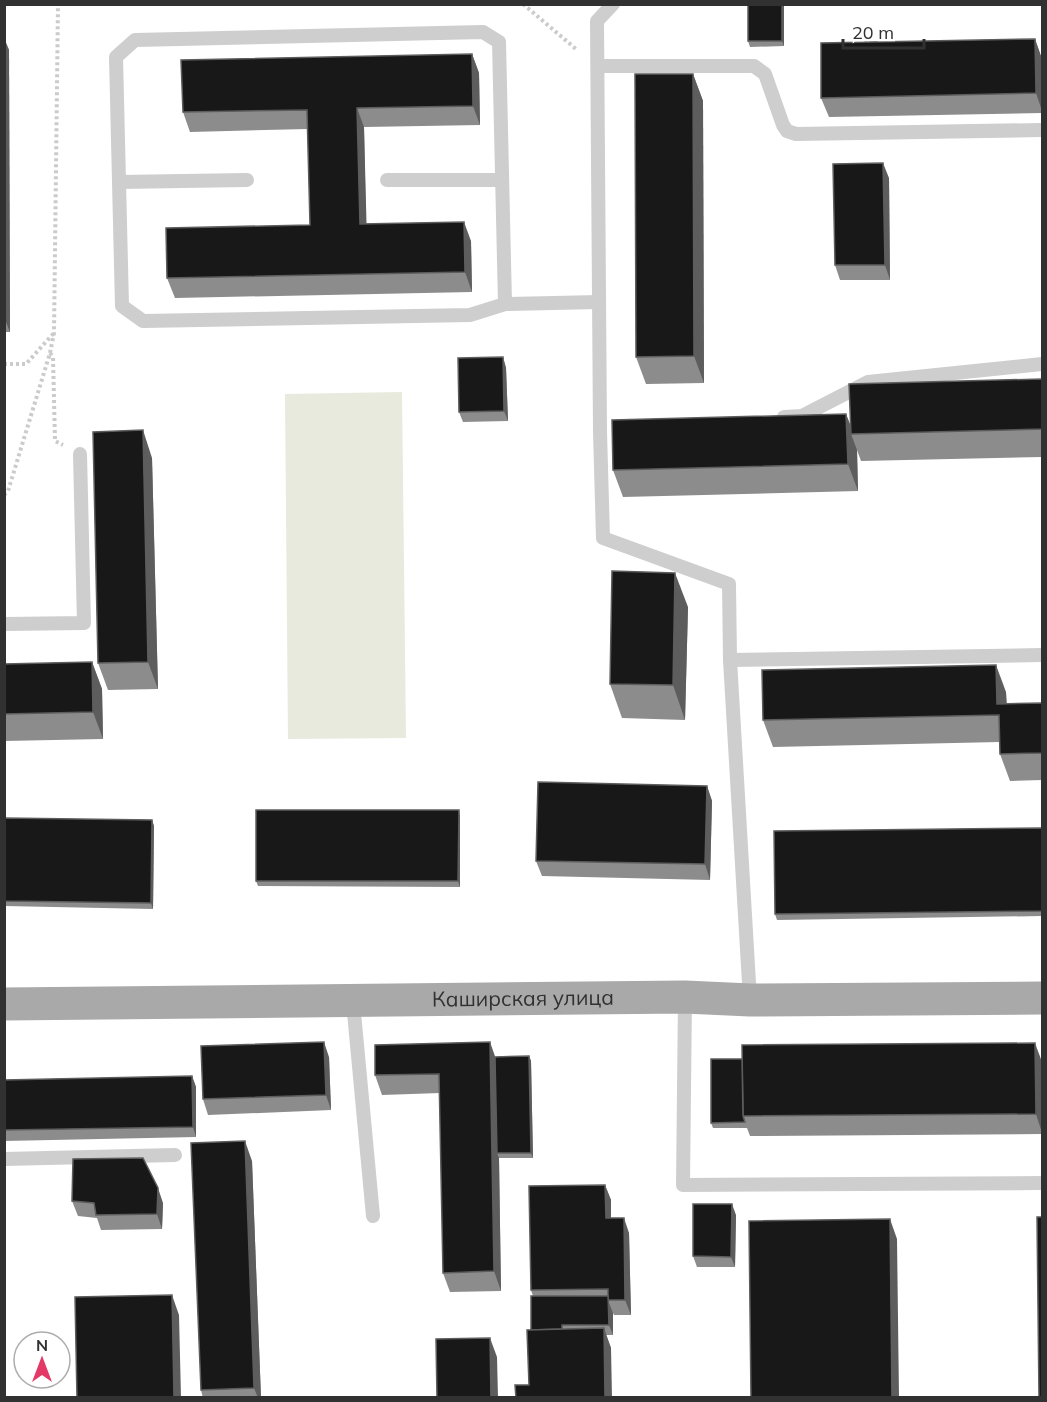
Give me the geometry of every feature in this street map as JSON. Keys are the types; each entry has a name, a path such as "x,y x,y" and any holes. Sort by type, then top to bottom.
{"main road":[{"name":"Каширская улица","path":"4,1004 685,997 750,1000 1042,998"}],"lane":[{"path":"613,4 597,21 599,302 606,432 603,538 729,584 730,660 750,1000"},
{"path":"504,304 499,42 483,32 135,40 116,57 122,306 143,321 470,315 504,304 599,302"},
{"path":"598,66 754,66 765,74 783,125 787,131 796,134 1041,130"},
{"path":"119,182 247,180"},
{"path":"387,180 502,180"},
{"path":"766,418 802,416 868,382 1042,364"},
{"path":"4,624 84,623 80,454"},
{"path":"730,660 1042,655"},
{"path":"685,997 683,1185 1042,1183"},
{"path":"353,1002 373,1216"},
{"path":"4,1159 175,1155"}],"path":[{"path":"4,495 8,490 54,333 58,4"},
{"path":"523,4 598,66"},
{"path":"4,364 26,364 54,333"},
{"path":"50,353 53,357 55,441 80,454"}],"shaded area":[{"path":"402,392 406,738 288,739 285,394"}],"building":[{"path":"748,4 782,4 782,41 748,41"},
{"path":"1035,39 1036,93 821,98 821,43"},
{"path":"472,54 473,106 357,108 360,224 464,222 465,272 167,278 166,228 310,225 307,110 183,112 181,60"},
{"path":"635,74 693,74 694,356 636,357"},
{"path":"883,163 885,265 835,265 833,164"},
{"path":"503,357 504,411 459,412 458,358"},
{"path":"1042,379 1042,429 851,434 849,384"},
{"path":"846,414 848,464 613,470 612,420"},
{"path":"143,430 148,662 98,663 93,432"},
{"path":"612,571 675,573 673,685 610,684"},
{"path":"92,662 93,712 4,714 4,664"},
{"path":"996,665 997,704 1042,703 1042,753 1000,754 999,715 763,720 762,670"},
{"path":"538,782 707,786 705,864 536,861"},
{"path":"256,810 459,810 458,881 256,881"},
{"path":"4,818 152,820 151,903 4,901"},
{"path":"1042,828 1042,911 775,914 774,831"},
{"path":"324,1042 326,1095 203,1099 201,1046"},
{"path":"490,1042 494,1271 443,1273 439,1074 375,1075 375,1045"},
{"path":"1035,1043 1036,1114 743,1116 742,1045"},
{"path":"529,1056 531,1153 497,1153 495,1057"},
{"path":"711,1059 742,1059 745,1122 711,1123"},
{"path":"192,1076 193,1127 4,1130 4,1080"},
{"path":"245,1141 254,1388 201,1390 191,1143"},
{"path":"143,1158 158,1188 157,1214 96,1215 94,1203 72,1201 73,1159"},
{"path":"605,1185 606,1218 624,1218 625,1300 608,1300 608,1289 531,1290 529,1186"},
{"path":"693,1204 732,1204 731,1257 693,1256"},
{"path":"1037,1217 1042,1217 1042,1398 1039,1398"},
{"path":"890,1219 892,1398 751,1398 749,1221"},
{"path":"172,1295 174,1397 77,1398 75,1297"},
{"path":"531,1296 608,1296 609,1325 562,1325 562,1329 531,1330"},
{"path":"604,1328 605,1398 516,1398 515,1385 529,1385 527,1330"},
{"path":"490,1338 491,1398 437,1398 436,1339"}]}
